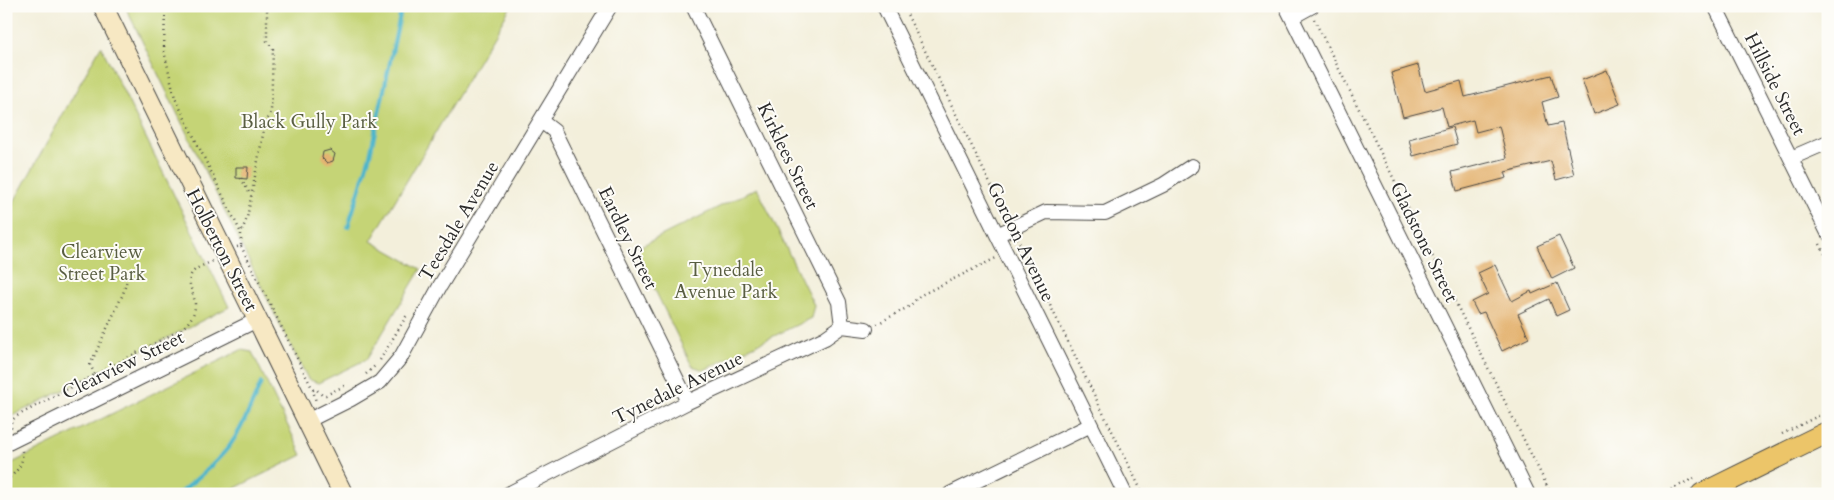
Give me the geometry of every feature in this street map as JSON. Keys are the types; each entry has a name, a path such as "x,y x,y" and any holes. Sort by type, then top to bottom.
{"main road":[{"name":"Holberton Street","path":"103,6 233,250 257,320 313,418 343,494"},
{"path":"1702,494 1826,438"}],"street":[{"name":"Teesdale Avenue","path":"313,418 380,382 401,357 440,286 610,6"},
{"name":"Kirklees Street","path":"693,6 839,302 842,326"},
{"name":"Gordon Avenue","path":"884,6 1125,494"},
{"name":"Hillside Street","path":"1715,6 1828,233"},
{"path":"1289,12 1310,7"},
{"name":"Gladstone Street","path":"1289,12 1528,494"},
{"name":"Eardley Street","path":"541,122 554,131 688,402"},
{"path":"1791,158 1828,142"},
{"path":"997,235 1046,212 1106,213 1163,185 1192,166"},
{"name":"Clearview Street","path":"12,441 257,320"},
{"path":"842,326 866,330"},
{"name":"Tynedale Avenue","path":"508,494 688,402 826,338 842,326"},
{"path":"950,494 1091,425"}],"path":[{"path":"164,6 164,51 174,98 241,233 248,218 265,124 270,112 273,49 267,41 268,6"},
{"path":"902,6 1143,494"},
{"path":"1310,7 1551,494"},
{"path":"241,178 251,197"},
{"path":"6,481 19,468 23,460 22,454 12,441 11,422 15,416 182,329 191,320 195,305 190,286 191,274 233,250 313,390 313,418"},
{"path":"866,330 910,306 919,296 1006,253"},
{"path":"95,374 90,365 123,294 129,273"},
{"path":"362,376 380,361 412,308"},
{"path":"313,390 316,389 322,395 326,395 350,383"}],"green space":[{"name":"Black Gully Park","path":"125,6 511,6 371,241 421,269 367,359 318,383 308,379"},
{"name":"Clearview Street Park","path":"101,46 229,307 6,419 6,216"},
{"name":"Tynedale Avenue Park","path":"757,188 814,305 811,318 704,370 692,366 635,249"},
{"path":"241,350 252,352 302,455 223,494 6,494 6,466"}],"building":[{"path":"1418,65 1425,91 1461,81 1465,97 1551,75 1558,97 1542,102 1548,126 1562,123 1574,175 1556,180 1551,161 1505,172 1507,178 1457,191 1452,172 1507,158 1499,126 1476,132 1473,120 1447,127 1442,107 1403,117 1391,73"},
{"path":"1607,70 1620,104 1594,114 1582,80"},
{"path":"1452,127 1457,144 1413,156 1409,139"},
{"path":"330,150 335,154 333,161 327,163 322,158 323,152"},
{"path":"236,167 248,167 247,179 236,178"},
{"path":"1559,236 1574,268 1552,279 1537,246"},
{"path":"1495,265 1512,301 1531,291 1532,294 1557,283 1569,310 1556,316 1549,299 1518,314 1529,338 1502,351 1484,312 1478,314 1472,302 1488,294 1478,273"}],"waterway":[{"path":"348,227 370,155 402,6"},
{"path":"178,494 204,473 227,449 242,426 261,383"}]}
